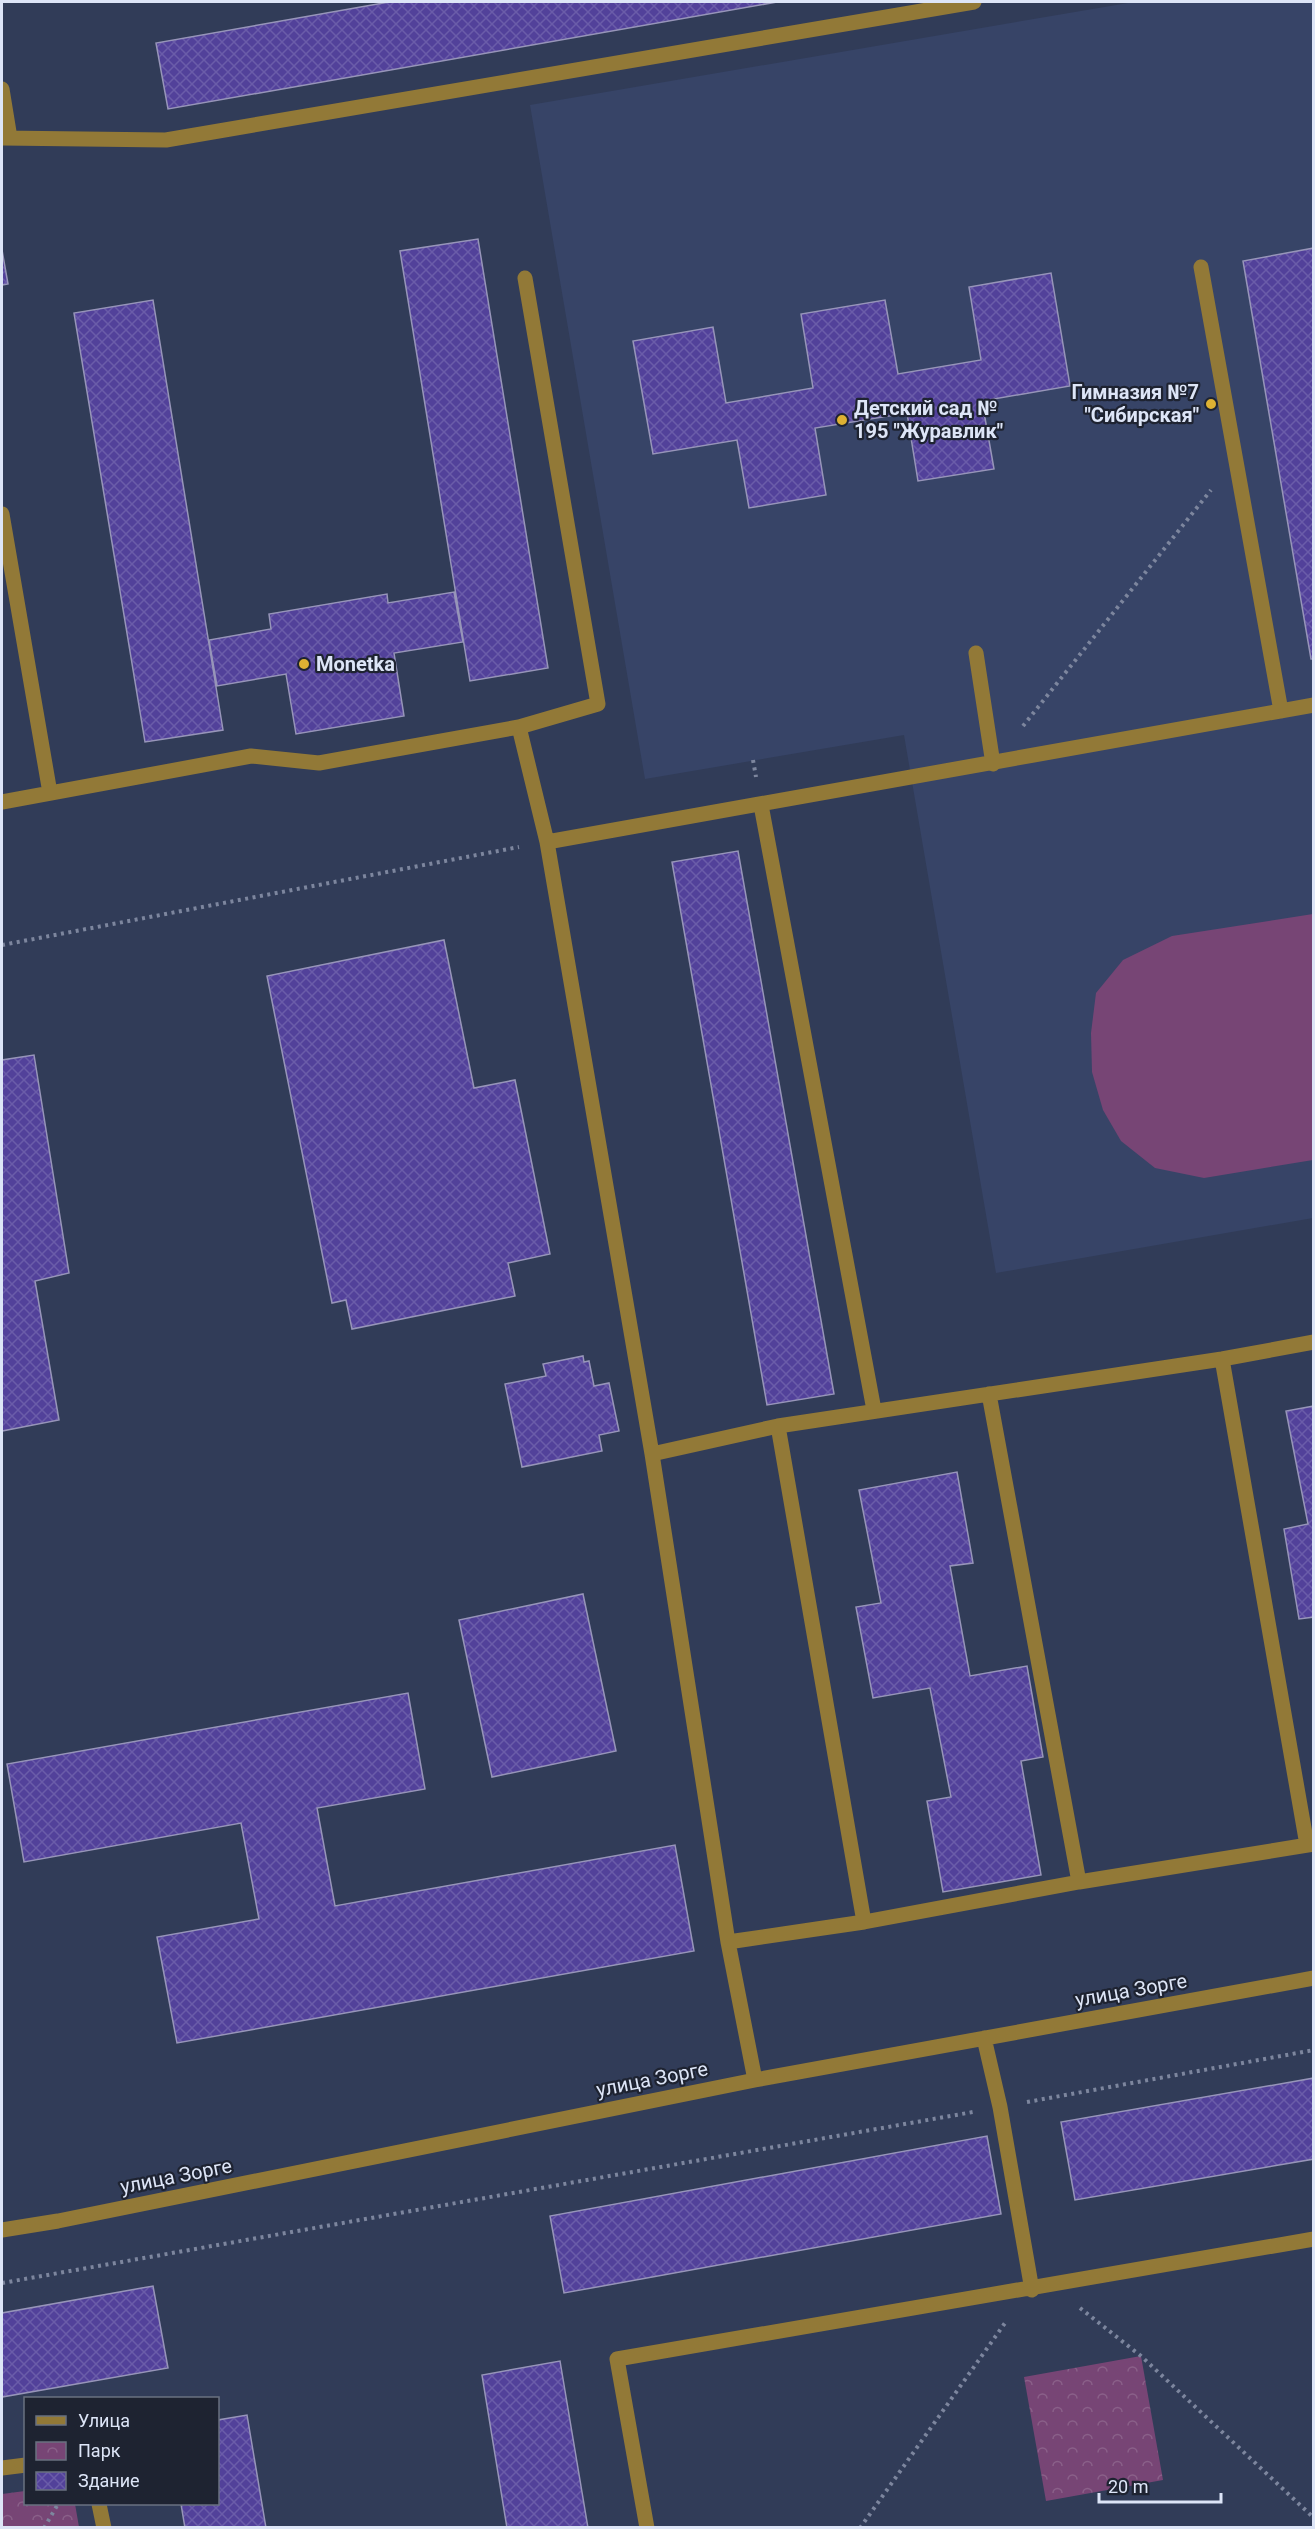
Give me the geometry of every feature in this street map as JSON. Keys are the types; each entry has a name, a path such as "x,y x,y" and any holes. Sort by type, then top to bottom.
{"street":[{"path":"2,89 6,138 166,140 974,2"},
{"path":"1201,267 1281,711"},
{"path":"2,802 251,756 319,763 519,727 598,704 525,278"},
{"path":"2,514 50,793"},
{"path":"976,653 993,764"},
{"path":"547,842 1314,705"},
{"path":"519,727 547,842 652,1454 728,1942 755,2080"},
{"path":"761,805 874,1410"},
{"path":"652,1454 778,1426 1222,1359 1314,1342"},
{"path":"728,1942 864,1922 1079,1882 1310,1844 1222,1359"},
{"path":"990,1394 1079,1882"},
{"path":"778,1426 864,1922"},
{"name":"улица Зорге","path":"2,2230 70,2219 755,2080 1314,1978"},
{"path":"984,2038 1000,2107 1032,2290"},
{"path":"647,2528 617,2359 1032,2290 1314,2239"},
{"path":"2,2468 24,2465"},
{"path":"99,2505 104,2528"}],"path":[{"path":"1023,727 1236,459"},
{"path":"2,945 547,842"},
{"path":"2,2283 1314,2050"},
{"path":"1053,2286 1141,2356 1314,2518"},
{"path":"860,2528 988,2344 1032,2290"},
{"path":"44,2528 57,2505"}],"shaded area":[{"path":"1134,2 1313,2 1313,1218 996,1273 904,735 645,779 530,105"}],"green space":[{"path":"1313,914 1313,1160 1204,1178 1155,1168 1121,1141 1103,1110 1092,1072 1091,1033 1096,993 1123,960 1172,936"},
{"path":"1141,2356 1163,2480 1046,2501 1024,2377"},
{"path":"24,2491 24,2505 75,2505 79,2527 2,2527 2,2494"}],"building":[{"path":"389,2 777,2 168,109 156,43"},
{"path":"478,239 548,668 470,681 400,251"},
{"path":"1314,248 1314,659 1311,659 1243,261"},
{"path":"2,250 8,284 2,285"},
{"path":"1051,273 1070,386 982,401 994,469 918,481 907,413 815,428 826,495 749,508 737,440 653,454 633,341 713,327 726,403 813,388 801,314 885,300 898,374 981,360 969,287"},
{"path":"153,300 223,730 145,742 74,313"},
{"name":"Monetka","path":"454,592 463,642 394,653 404,716 296,734 286,674 217,686 209,640 271,629 269,614 387,594 388,603"},
{"path":"738,851 834,1394 767,1405 672,862"},
{"path":"444,940 474,1088 515,1080 550,1254 508,1263 515,1296 352,1329 346,1300 332,1303 267,976"},
{"path":"34,1055 69,1273 35,1281 59,1420 2,1431 2,1060"},
{"path":"583,1356 584,1362 589,1361 594,1386 609,1383 619,1431 599,1435 602,1451 522,1467 505,1384 546,1376 543,1364"},
{"path":"1314,1406 1314,1617 1299,1619 1284,1529 1308,1524 1286,1411"},
{"path":"957,1472 973,1563 950,1566 970,1676 1027,1666 1043,1757 1021,1761 1041,1875 943,1892 927,1801 951,1797 930,1688 873,1698 856,1607 881,1603 859,1490"},
{"path":"583,1594 616,1751 492,1777 459,1620"},
{"path":"408,1693 425,1789 317,1808 335,1906 675,1845 694,1951 177,2043 157,1937 259,1919 241,1823 24,1862 7,1764"},
{"path":"1314,2078 1314,2159 1075,2200 1061,2122"},
{"path":"987,2136 1001,2214 564,2293 550,2216"},
{"path":"153,2286 168,2368 2,2397 2,2313"},
{"path":"560,2361 588,2528 507,2528 482,2375"},
{"path":"247,2415 266,2528 185,2528 181,2505 219,2505 219,2420"}],"place":[{"name":"Гимназия №7 \"Сибирская\"","path":"1211,404"},
{"name":"Детский сад № 195 \"Журавлик\"","path":"842,420"},
{"name":"Monetka","path":"304,664"}]}
